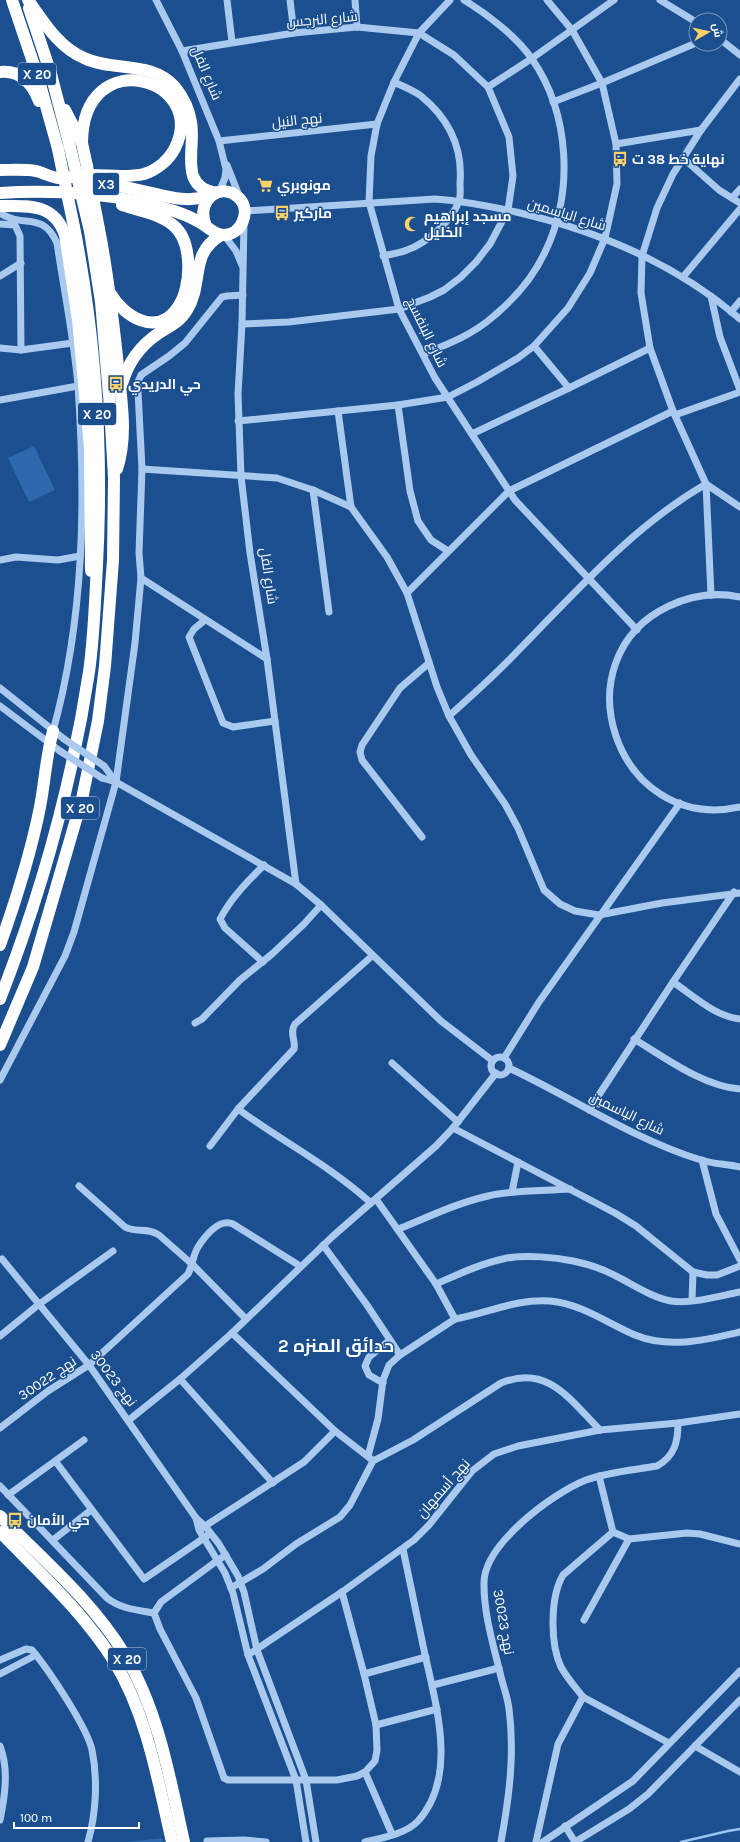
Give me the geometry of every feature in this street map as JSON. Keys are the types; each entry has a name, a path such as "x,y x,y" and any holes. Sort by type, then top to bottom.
{"highway":[{"name":"X 20","path":"0,999 34,901 65,795 89,670 96,596 100,496 93,362 83,273 58,149 38,77 12,0"},
{"name":"X 20","path":"0,1045 33,967 82,800 98,721 105,666 112,560 114,478 109,400 94,230 76,145 59,101 27,0"},
{"path":"27,0 55,36 74,53 85,59 98,63 151,71 163,77 173,86 182,96 188,108 191,122 192,145 190,167 193,179 201,188 215,194 233,194 244,211 237,230 211,241 201,257 196,287 188,309 176,323 150,340 133,358 126,370 122,383 121,397"},
{"path":"0,72 19,75 33,87 58,149"},
{"path":"0,170 35,171 58,178 91,175 142,175 151,172 167,160 178,142 180,120 177,110 172,100 155,85 136,80 120,82 104,90 92,102 84,117 76,145 87,166 94,230 110,293 121,397 122,446 114,478"},
{"name":"X3","path":"0,178 58,178 115,185 177,199 193,200 215,194"},
{"name":"X3","path":"0,193 31,192 100,196 155,205 183,214 206,226"},
{"path":"215,194 206,200 202,213 206,226 215,233 223,235"},
{"path":"100,196 166,220 173,225 184,239 189,256 185,291 182,300 171,315 162,320 144,322 133,318 116,303 110,293"},
{"path":"0,206 37,207 47,211 56,217 62,225 65,235 78,320 85,386 91,466 89,557 96,596"},
{"path":"0,945 31,847 55,747 53,731"},
{"name":"X 20","path":"0,1516 88,1604 125,1655 141,1685 154,1718 184,1842"},
{"name":"X 20","path":"0,1532 79,1614 114,1663 129,1691 149,1744 172,1842"}],"street":[{"name":"شارع الفل","path":"156,0 182,51 219,141 225,161"},
{"path":"227,0 232,42"},
{"path":"290,0 294,33"},
{"path":"355,0 357,27"},
{"name":"شارع البنفسج","path":"450,0 419,33 394,82 377,124 371,156 369,202 383,256 399,309 435,378 515,500 637,630"},
{"path":"423,354 465,336 495,315 529,279 546,252 557,221 564,185 565,166 560,126 553,102 531,59 484,11 464,0"},
{"path":"238,421 398,405 448,397 500,369 534,346 564,313 590,273 605,238 617,184 616,144 602,83 572,30 547,0"},
{"path":"488,87 531,59 614,0"},
{"path":"660,0 688,17"},
{"name":"شارع النرجس","path":"182,51 294,33 357,27 419,33 454,55 488,87 507,128 511,146 513,176 508,210 490,244 476,262 461,277 430,297 399,309 289,322 242,324"},
{"path":"728,45 740,55"},
{"path":"553,102 688,47"},
{"path":"711,595 706,484 674,413 650,348 641,293 642,256 657,208 673,174 701,130 740,79"},
{"path":"383,256 406,250 425,240 446,221 459,200 461,164 458,146 454,135 443,118 420,95 394,82"},
{"name":"نهج النيل","path":"219,141 377,124"},
{"path":"616,144 701,130"},
{"path":"683,158 719,190 740,203"},
{"path":"215,194 225,178 225,161"},
{"path":"225,161 244,211"},
{"path":"732,198 740,189"},
{"name":"شارع الياسمين","path":"244,211 369,202 435,200 459,200 508,210 557,221 605,238 683,277 711,296 740,319"},
{"path":"683,277 740,209"},
{"name":"شارع الفل","path":"244,211 243,295 238,421 241,476 252,566 267,659 296,884"},
{"path":"0,213 10,218 41,224 52,232 57,243 73,343 78,386 81,473 80,556 77,605 70,661 53,731"},
{"path":"0,224 12,223 18,228 20,236 21,350"},
{"path":"223,235 236,251 243,271"},
{"path":"0,276 21,263"},
{"path":"0,1080 65,956 74,932 116,782 141,578 140,538 142,469 138,382 141,375 185,343 222,297 243,295"},
{"path":"407,594 509,491 674,413 740,391 720,337 711,296"},
{"path":"731,312 740,301"},
{"path":"0,348 21,350 73,343"},
{"path":"534,346 569,388"},
{"path":"472,434 650,348"},
{"path":"0,400 78,386"},
{"path":"398,405 410,491 418,521 431,540 448,551"},
{"path":"338,411 351,507 387,557 407,594 429,663 449,716 471,755 505,804 518,828 544,890 560,904 575,911 600,915 662,903 737,893"},
{"path":"142,469 277,478 313,490 351,507"},
{"path":"706,484 740,508"},
{"path":"449,716 503,666 588,578 659,515 682,498 706,484"},
{"path":"313,490 329,612"},
{"path":"0,560 16,557 58,560 80,556"},
{"path":"141,578 267,659"},
{"path":"740,598 711,595 693,597 676,602 655,614 637,630 623,649 611,683 610,707 613,731 622,753 636,773 654,789 680,803 710,809 740,807"},
{"path":"206,620 194,629 189,637 223,723 233,727 275,721"},
{"path":"422,837 362,760 360,752 362,745 400,688 429,663"},
{"path":"0,688 53,731 104,766 116,782"},
{"path":"0,706 55,747 102,778 116,782 296,884 321,906 440,1021 493,1062"},
{"path":"504,1058 539,1002 680,803"},
{"path":"263,962 226,928 220,919 226,908 240,890 264,865"},
{"path":"589,1110 634,1039 737,893"},
{"path":"195,1023 202,1019 240,980 263,962 321,906"},
{"path":"210,1146 238,1109 294,1049 292,1031 295,1024 372,956"},
{"path":"673,982 715,1011 727,1017 740,1019"},
{"path":"634,1039 682,1068 705,1079 725,1086 740,1089"},
{"path":"498,1058 504,1058 508,1062 509,1068 504,1074 496,1073 492,1068 493,1062 498,1058"},
{"path":"392,1063 456,1125 518,1162 615,1213 636,1226 694,1272 707,1275 717,1275 740,1266"},
{"name":"شارع الياسمين","path":"509,1068 616,1124 702,1160 740,1166"},
{"path":"129,1420 180,1380 232,1333 300,1266 436,1146 456,1125 496,1073"},
{"path":"238,1109 269,1131 332,1170 374,1201 399,1229 436,1284 454,1319"},
{"path":"702,1160 716,1214 740,1260"},
{"path":"512,1192 518,1162"},
{"path":"79,1186 125,1227 129,1229 154,1231 193,1265 246,1318"},
{"path":"399,1229 448,1208 487,1196 512,1192 570,1190"},
{"path":"193,1265 197,1248 202,1242 217,1225 224,1222 229,1222 300,1266"},
{"path":"323,1245 367,1305 400,1355"},
{"path":"0,1336 38,1305 113,1251"},
{"path":"436,1284 482,1265 508,1258 543,1258 573,1261 598,1268 615,1275 652,1296 671,1301 692,1300 740,1292"},
{"name":"نهج 30023","path":"2,1260 89,1365 129,1420 202,1528 204,1538 218,1560 231,1588 248,1655 296,1780 306,1842"},
{"name":"نهج 30022","path":"0,1428 48,1391 89,1365 188,1274 193,1265"},
{"path":"692,1300 694,1272"},
{"path":"231,1588 263,1569 296,1544 340,1517 350,1505 371,1458 383,1383 389,1365 400,1355 454,1319 526,1302 550,1301 582,1308 635,1335 670,1343 690,1342 740,1332"},
{"path":"232,1333 335,1431 371,1458"},
{"path":"383,1383 369,1375 365,1366 369,1357 390,1340"},
{"path":"371,1458 413,1440 501,1383 513,1378 525,1377 545,1381 564,1394 600,1430"},
{"path":"180,1380 273,1483"},
{"name":"نهج أسمهان","path":"248,1655 403,1549 429,1525 472,1471 494,1454 518,1446 600,1430 678,1423 740,1414"},
{"name":"نهج 30023","path":"501,1842 509,1799 512,1764 509,1708 488,1618 483,1583 490,1562 506,1539 534,1511 564,1490 599,1476 657,1466 664,1462 678,1441 678,1423"},
{"path":"202,1528 304,1462 335,1431"},
{"path":"8,1495 56,1462 84,1440"},
{"path":"56,1462 144,1579 210,1533"},
{"path":"599,1476 613,1532"},
{"path":"0,1486 107,1598 115,1604 134,1610 154,1613"},
{"path":"53,1540 91,1510"},
{"name":"نهج 30023","path":"202,1528 210,1533 226,1555 241,1583 257,1650 306,1780 316,1842"},
{"path":"613,1532 629,1539 687,1533 700,1534 740,1544"},
{"path":"613,1532 563,1575 559,1583 555,1596 554,1623 561,1667 583,1697 669,1743"},
{"path":"584,1620 629,1539"},
{"path":"365,1842 406,1829 417,1822 432,1799 441,1767 440,1731 433,1685 403,1549"},
{"path":"154,1613 161,1602 226,1555"},
{"path":"154,1613 160,1629 196,1698 224,1778 228,1780 250,1781 337,1780 357,1776 366,1772 375,1761 377,1750 376,1725 342,1592"},
{"path":"0,1660 29,1649 36,1655 71,1707 92,1749 95,1770 94,1801 92,1826 88,1842"},
{"path":"0,1674 36,1655"},
{"path":"364,1674 426,1657"},
{"path":"433,1685 499,1668"},
{"path":"543,1842 564,1826 619,1792 632,1781 740,1671"},
{"path":"536,1842 558,1744 583,1697"},
{"path":"564,1826 575,1842 629,1809 648,1794 740,1700"},
{"path":"376,1725 437,1709"},
{"path":"0,1746 5,1763 0,1820"},
{"path":"695,1746 740,1772"},
{"path":"366,1772 392,1834"},
{"path":"207,1841 244,1840 266,1842"}],"shaded area":[{"path":"34,446 55,490 29,502 8,458"},
{"path":"162,1838 163,1842 127,1842"}],"waterway":[{"path":"681,1842 740,1829"}],"place":[{"name":"نهاية خط 38 ت","path":"620,159"},
{"name":"مونوبري","path":"265,185"},
{"name":"ماركير","path":"282,213"},
{"name":"مسجد إبراهيم الخليل","path":"412,224"},
{"name":"حي الدريدي","path":"116,384"},
{"name":"حي الأمان","path":"15,1520"}],"district":[{"name":"حدائق المنزه 2","path":"336,1346"}]}
